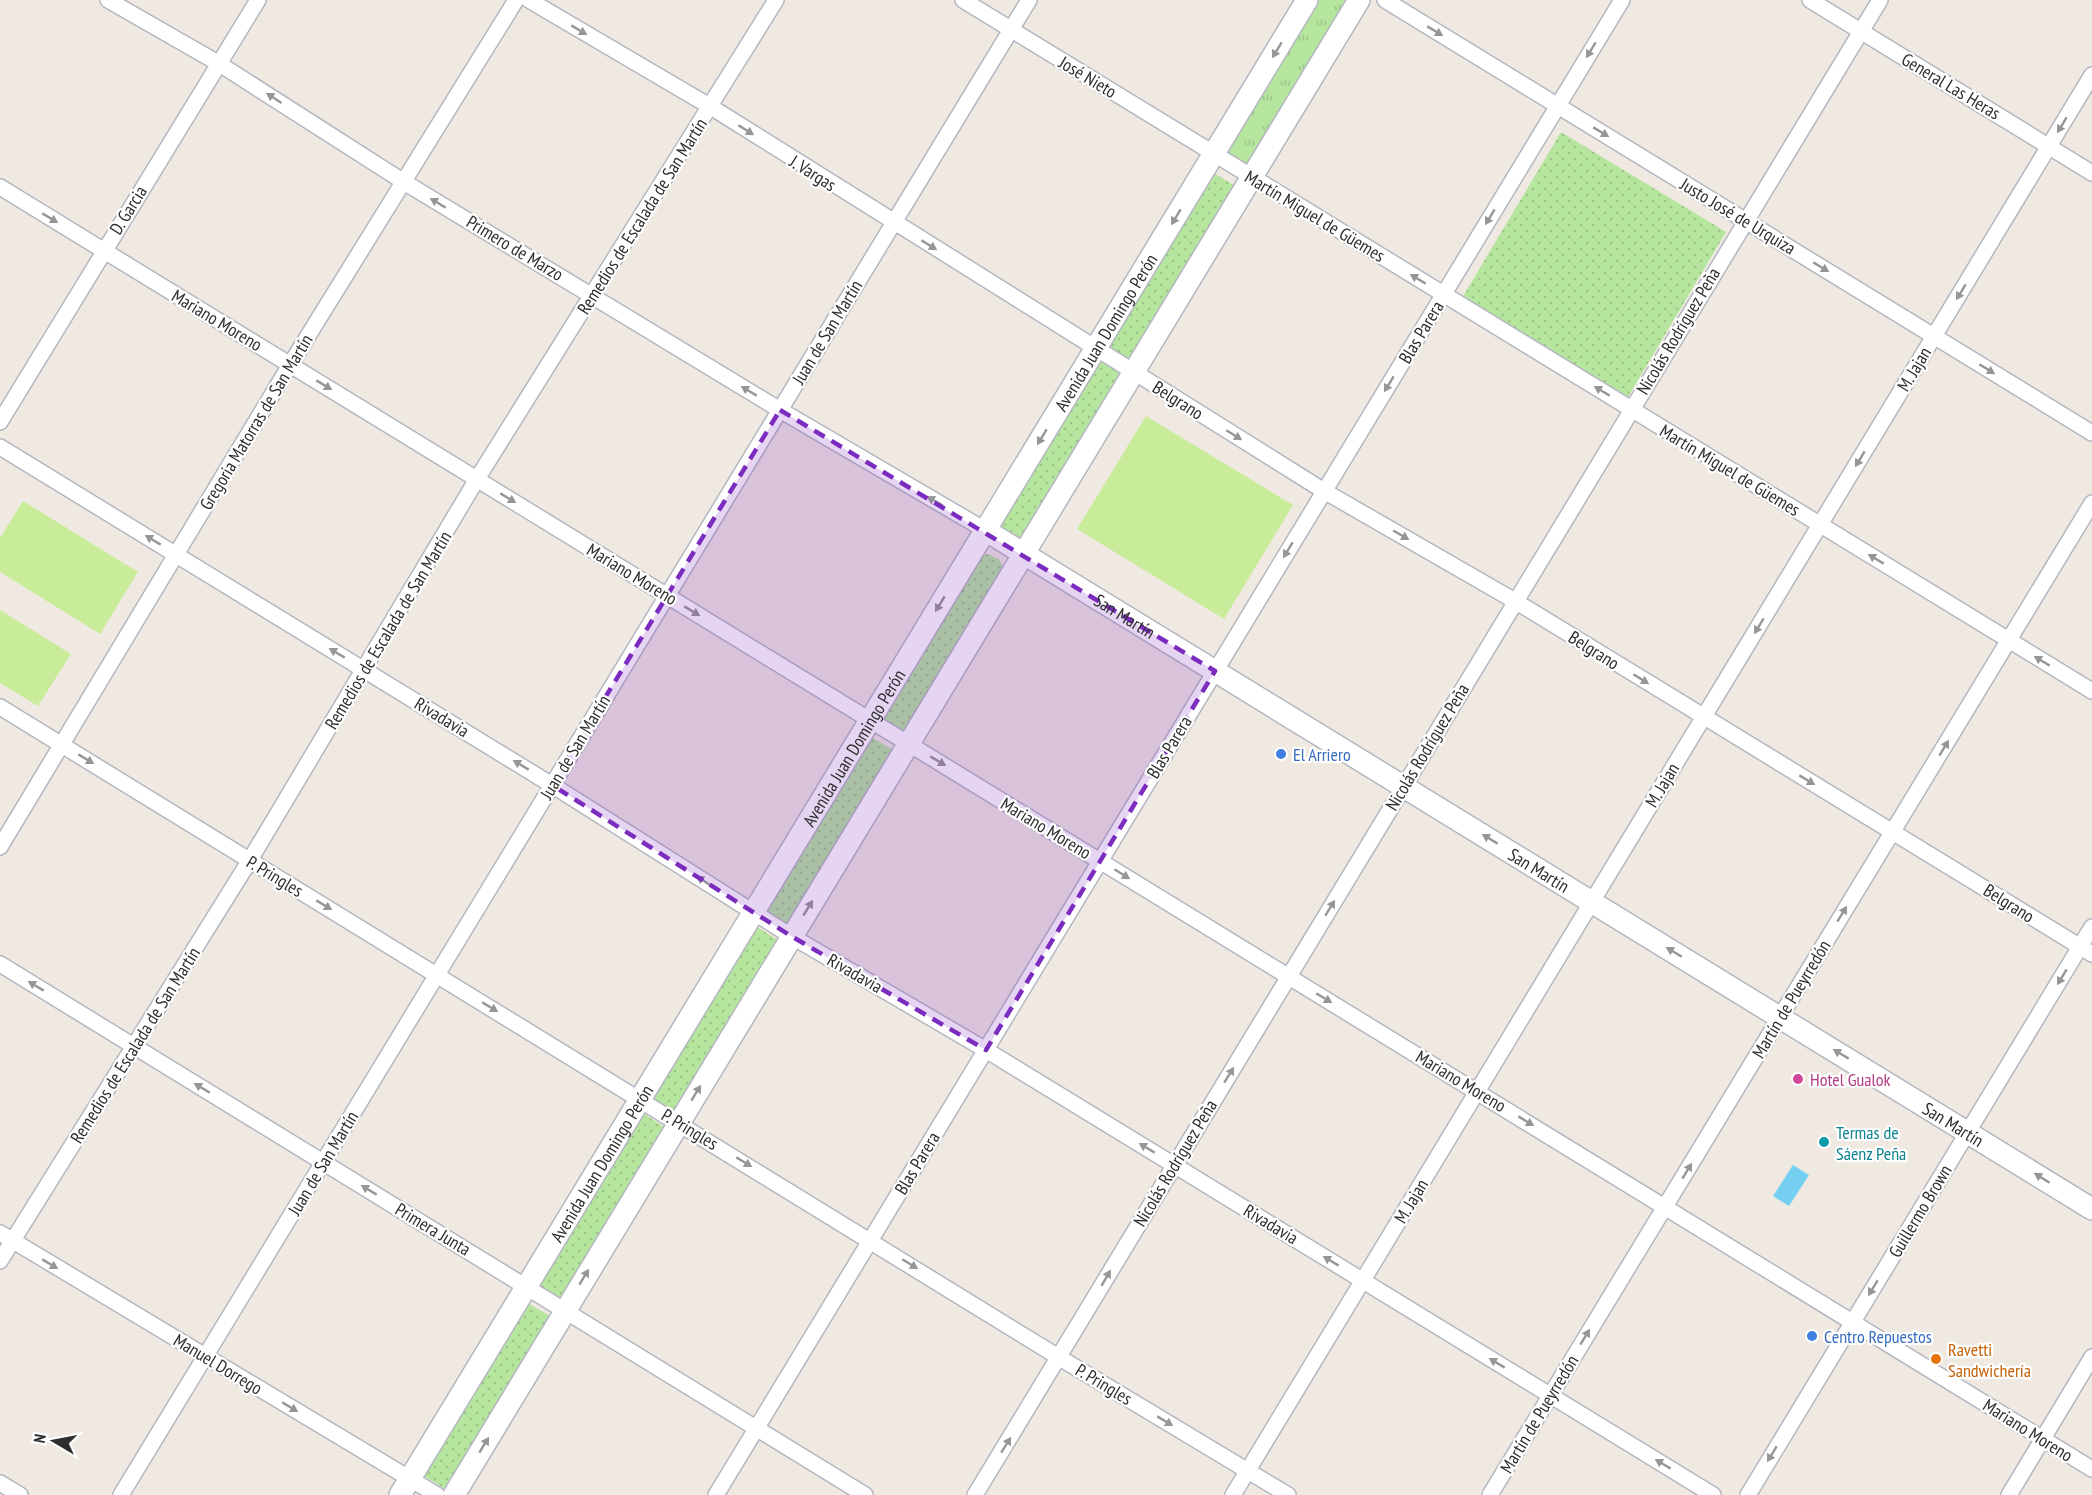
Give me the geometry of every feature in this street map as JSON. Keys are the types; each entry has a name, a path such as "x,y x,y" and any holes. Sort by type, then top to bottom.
{"main road":[{"name":"Avenida Juan Domingo Perón","path":"405,1487 1307,0"},
{"path":"454,1495 1359,0"},
{"name":"San Martín","path":"985,530 2092,1209"}],"street":[{"name":"Primero de Marzo","path":"108,0 219,63 404,182 780,410 985,530"},
{"name":"D. Garcia","path":"0,422 103,250 258,0"},
{"name":"Gregoria Matorras de San Martín","path":"0,847 290,365 516,0"},
{"name":"J. Vargas","path":"529,0 711,107 893,224 1096,348"},
{"name":"Remedios de Escalada de San Martín","path":"0,1261 6,1237 135,1047 366,670 477,479 776,0"},
{"name":"José Nieto","path":"963,0 1214,154"},
{"name":"Juan de San Martín","path":"121,1495 1029,0"},
{"name":"Justo José de Urquiza","path":"1385,0 2092,433"},
{"name":"Blas Parera","path":"716,1495 1622,0"},
{"name":"General Las Heras","path":"1810,0 2092,173"},
{"name":"Nicolás Rodríguez Peña","path":"975,1495 1173,1164 1289,977 1880,0"},
{"name":"M. Jajan","path":"1233,1495 2092,75"},
{"name":"Martín Miguel de Güemes","path":"1214,154 2092,691"},
{"name":"Mariano Moreno","path":"0,187 2092,1469"},
{"name":"Belgrano","path":"1096,348 1324,491 1515,601 2086,950"},
{"name":"Rivadavia","path":"0,447 552,785 753,913 986,1050 1713,1495"},
{"name":"Martín de Pueyrredón","path":"1490,1495 2092,503"},
{"name":"P. Pringles","path":"0,707 1059,1358 1288,1495"},
{"name":"Guillermo Brown","path":"1748,1495 1968,1132 2086,950 2092,927"},
{"name":"Primera Junta","path":"0,964 865,1495"},
{"name":"Manuel Dorrego","path":"6,1237 205,1357 405,1487 437,1495"},
{"path":"2009,1495 2092,1357"},
{"path":"0,1483 20,1495"}],"highlighted area":[{"path":"780,410 1215,671 986,1050 791,936 552,785"}],"green space":[{"path":"1310,0 1349,0 1248,170 1219,152"},
{"path":"1561,132 1726,232 1628,397 1462,298"},
{"path":"1207,169 1237,187 1132,363 1102,344"},
{"path":"1096,357 1124,375 1023,540 1014,542 996,531"},
{"path":"1146,416 1293,505 1224,619 1077,529"},
{"path":"23,501 138,572 100,634 0,572 0,538"},
{"path":"988,554 999,559 1005,571 904,736 877,720 978,556"},
{"path":"0,610 71,654 38,706 0,683"},
{"path":"868,735 897,752 790,929 761,911"},
{"path":"754,925 781,942 675,1115 647,1098"},
{"path":"641,1112 669,1130 561,1304 534,1288"},
{"path":"524,1301 550,1316 447,1490 421,1474"}],"water":[{"path":"1793,1165 1809,1175 1789,1206 1773,1196"}],"place":[{"name":"El Arriero","path":"1281,754"},
{"name":"Hotel Gualok","path":"1798,1079"},
{"name":"Termas de Sáenz Peña","path":"1824,1142"},
{"name":"Centro Repuestos","path":"1812,1336"},
{"name":"Ravetti Sandwichería","path":"1936,1359"}]}
